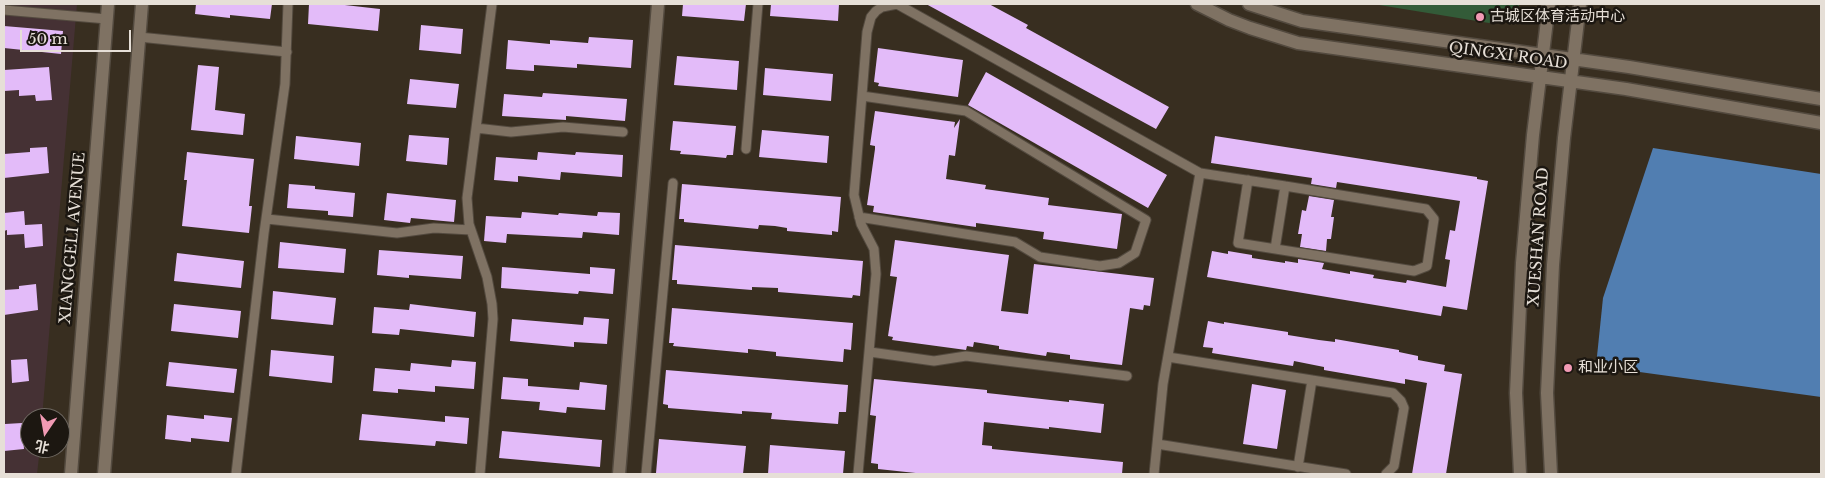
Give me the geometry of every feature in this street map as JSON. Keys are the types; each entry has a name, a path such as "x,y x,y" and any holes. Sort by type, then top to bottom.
{"main road":[{"name":"XIANGGELI AVENUE","path":"71,474 108,4"},
{"path":"104,474 142,4"},
{"path":"619,474 658,4"},
{"name":"QINGXI ROAD","path":"1197,4 1229,20 1298,43 1570,81 1821,123"},
{"name":"QINGXI ROAD","path":"1248,4 1302,21 1573,59 1821,100"},
{"name":"XUESHAN ROAD","path":"1520,474 1516,393 1518,312 1526,204 1549,4"},
{"name":"XUESHAN ROAD","path":"1551,474 1547,393 1549,324 1556,216 1580,4"}],"lane":[{"path":"236,474 266,218 285,84 288,4"},
{"path":"480,474 493,319 490,289 471,230 467,198 492,4"},
{"path":"746,149 758,4"},
{"path":"858,474 870,352 876,258 874,249 866,237 854,196 868,24 876,11 882,7 897,4 1200,172 1426,209 1434,219 1427,266 1414,271 1238,243 1248,180"},
{"path":"4,10 107,19"},
{"path":"139,37 287,52"},
{"path":"859,217 1015,242 1040,257 1100,266 1119,263 1135,253 1146,220 966,111 862,96"},
{"path":"476,128 511,132 563,127 623,132"},
{"path":"1154,474 1163,384 1200,172"},
{"path":"646,474 672,183"},
{"path":"1275,249 1285,186"},
{"path":"266,218 397,233 434,228 471,230"},
{"path":"870,352 934,361 966,356 1127,376"},
{"path":"1168,357 1393,393 1401,401 1404,408 1394,466 1386,474"},
{"path":"1298,467 1312,380"},
{"path":"1157,444 1346,474"}],"shaded area":[{"path":"4,4 77,4 43,408 20,408 20,458 39,458 37,474 4,474"}],"green space":[{"name":"古城区体育活动中心","path":"1373,4 1519,4 1518,12 1489,23"}],"water":[{"path":"1653,148 1821,174 1821,397 1596,366 1603,298"}],"building":[{"path":"196,4 272,4 270,19 230,15 230,18 195,14"},
{"path":"309,4 336,4 380,9 378,31 308,24"},
{"path":"683,4 746,4 744,21 682,16"},
{"path":"771,4 839,4 838,21 770,16"},
{"path":"926,4 989,4 1028,25 1026,28 1169,107 1156,129"},
{"path":"421,25 463,29 461,54 419,50"},
{"path":"4,26 63,31 61,54 4,48"},
{"path":"589,37 633,40 631,68 577,64 577,68 534,65 534,71 506,69 508,40 550,44 550,40 588,43"},
{"path":"878,48 963,60 958,97 878,86 879,83 874,82"},
{"path":"677,56 739,61 737,90 674,85"},
{"path":"198,65 219,67 215,110 245,114 243,135 191,130"},
{"path":"49,67 52,100 36,101 35,95 19,96 19,90 4,91 4,70"},
{"path":"765,68 833,74 831,101 763,95"},
{"path":"986,72 1167,175 1148,208 968,105"},
{"path":"410,79 459,84 456,108 407,104"},
{"path":"543,93 627,99 625,121 566,116 566,120 502,116 504,94 542,97"},
{"path":"875,111 955,122 954,128 960,119 955,156 949,155 946,179 986,185 985,189 1049,198 1048,205 1122,214 1117,249 1043,239 1044,232 976,223 976,227 873,212 874,206 867,205 875,149 875,146 870,145"},
{"path":"673,121 736,126 733,155 727,155 726,158 680,154 681,151 670,150"},
{"path":"762,130 829,136 827,163 759,157"},
{"path":"409,135 449,138 447,165 406,161"},
{"path":"296,136 361,143 359,166 294,159"},
{"path":"1215,136 1477,177 1477,179 1488,181 1467,310 1443,306 1441,316 1207,277 1212,251 1228,254 1228,251 1252,255 1252,258 1285,263 1285,261 1298,263 1298,259 1324,263 1322,269 1350,274 1350,271 1374,275 1373,278 1406,283 1407,280 1446,287 1450,260 1445,259 1450,230 1455,231 1460,201 1337,182 1336,188 1311,184 1312,178 1211,163"},
{"path":"47,147 49,173 4,178 4,154 30,152 30,148"},
{"path":"187,152 254,159 249,206 252,206 249,233 182,226 187,180 184,180"},
{"path":"538,152 575,155 576,152 623,155 622,177 561,172 560,180 518,176 518,182 494,180 496,157 537,160"},
{"path":"289,184 315,186 315,189 355,193 353,217 328,215 328,211 287,208"},
{"path":"682,184 841,197 838,232 832,231 832,235 787,231 787,228 775,226 759,225 758,229 684,222 684,219 679,219"},
{"path":"387,193 456,200 454,222 411,218 410,223 384,220"},
{"path":"1309,196 1334,200 1331,217 1334,217 1331,239 1327,239 1326,251 1300,247 1302,234 1298,234 1302,210 1306,211"},
{"path":"24,211 25,225 42,224 43,246 25,248 24,234 7,235 7,230 4,231 4,213"},
{"path":"522,212 597,216 598,212 620,213 619,235 583,232 582,238 507,234 506,243 484,241 486,216 521,218"},
{"path":"895,240 1009,255 1001,311 1028,314 1034,264 1154,278 1150,306 1144,305 1143,310 1130,308 1122,365 1070,359 1070,355 1047,352 1046,356 999,349 999,346 974,342 973,347 967,346 966,350 892,340 893,337 888,336 897,277 890,276"},
{"path":"280,242 346,249 344,273 278,268"},
{"path":"675,245 863,261 860,296 853,295 852,298 778,292 778,288 752,287 752,290 677,284 677,280 672,280"},
{"path":"379,250 463,256 461,279 409,275 409,278 377,275"},
{"path":"177,253 244,261 241,288 174,281"},
{"path":"502,267 590,274 590,267 615,269 613,294 579,291 578,294 501,288"},
{"path":"36,284 38,310 4,315 4,290 19,289 19,286"},
{"path":"273,291 336,298 333,325 271,319"},
{"path":"174,304 241,311 238,338 171,331"},
{"path":"410,304 476,312 474,337 400,329 399,335 372,333 374,307 409,310"},
{"path":"672,308 853,323 851,350 844,349 843,362 776,356 776,352 748,349 748,353 673,346 674,343 669,343"},
{"path":"584,317 609,319 607,344 574,342 574,347 510,341 512,319 583,325"},
{"path":"1208,321 1288,332 1288,335 1319,340 1335,342 1335,339 1399,350 1399,352 1418,356 1418,360 1445,365 1444,371 1462,374 1446,474 1412,474 1427,383 1405,379 1405,384 1324,370 1324,367 1294,361 1293,366 1212,353 1213,348 1203,347"},
{"path":"271,350 334,356 332,383 269,376"},
{"path":"27,359 29,381 12,383 11,360"},
{"path":"452,360 476,362 474,389 435,386 435,392 398,389 398,393 373,391 375,368 410,371 411,363 451,367"},
{"path":"169,362 237,369 234,393 166,386"},
{"path":"666,370 848,385 846,412 839,412 838,424 771,419 772,413 742,411 742,414 668,408 668,405 663,404"},
{"path":"503,377 528,379 528,386 579,390 580,382 607,385 605,410 567,407 566,413 539,410 540,402 501,399"},
{"path":"874,379 987,390 987,393 1069,402 1069,400 1104,404 1101,433 984,422 982,445 992,446 992,449 1123,462 1122,474 925,474 878,469 878,464 871,463 876,416 870,415"},
{"path":"1252,384 1286,390 1277,449 1243,444"},
{"path":"362,414 445,422 445,416 469,418 467,444 436,441 435,446 359,440"},
{"path":"167,415 204,419 204,415 232,418 229,442 191,438 191,442 165,439"},
{"path":"20,423 20,449 4,451 5,424"},
{"path":"502,431 602,440 600,467 499,458"},
{"path":"659,439 746,446 743,474 656,473"},
{"path":"770,445 845,451 843,474 768,474"}],"place":[{"name":"古城区体育活动中心","path":"1480,17"},
{"name":"和业小区","path":"1568,368"}]}
